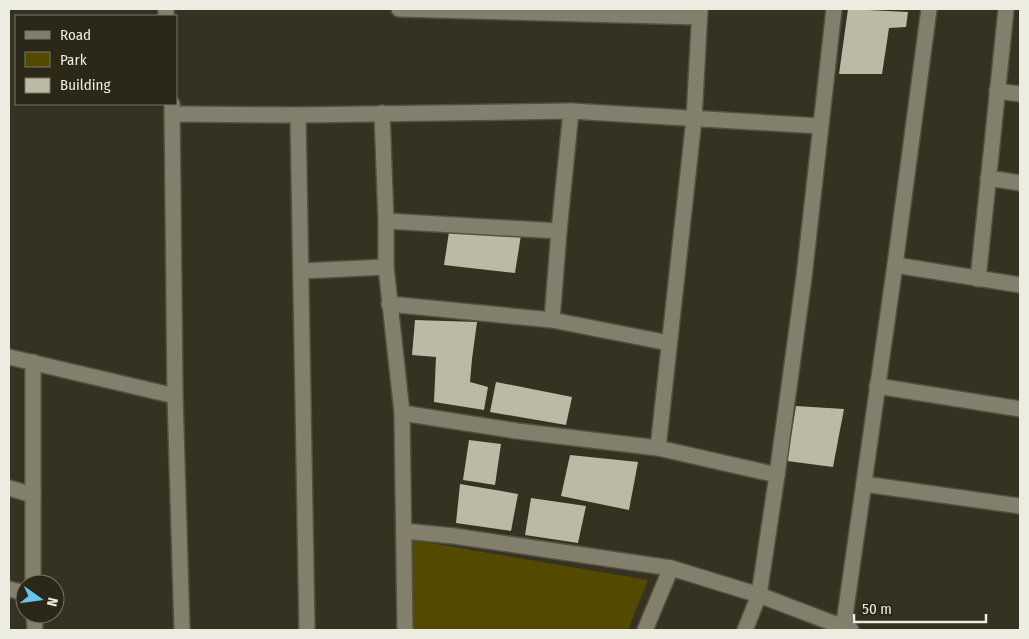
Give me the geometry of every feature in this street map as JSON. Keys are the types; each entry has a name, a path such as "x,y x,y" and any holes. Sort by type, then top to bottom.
{"street":[{"path":"400,9 699,13 694,119 658,448"},
{"path":"745,630 759,595 777,475 804,277 834,9"},
{"path":"404,531 454,536 671,568 759,595 847,629 864,484 929,9"},
{"path":"978,279 998,91 1009,10"},
{"path":"998,91 1020,94"},
{"path":"182,630 175,396 172,109 298,115 572,111 820,126"},
{"path":"552,320 559,231 572,111"},
{"path":"382,114 386,267 402,413 404,630"},
{"path":"298,115 307,630"},
{"path":"988,178 1020,183"},
{"path":"386,221 559,231"},
{"path":"894,265 1020,286"},
{"path":"301,270 386,267"},
{"path":"389,304 552,320 669,343"},
{"path":"9,356 175,396"},
{"path":"33,574 34,362"},
{"path":"877,386 1020,409"},
{"path":"402,413 517,431 658,448 777,475"},
{"path":"864,484 1020,506"},
{"path":"9,488 33,495"},
{"path":"645,630 671,568"}],"green space":[{"path":"412,540 648,580 628,630 413,630"}],"building":[{"path":"848,9 908,12 906,27 889,28 882,74 839,74"},
{"path":"449,232 521,235 515,273 444,265"},
{"path":"415,320 477,322 470,382 488,387 484,410 434,402 436,357 412,355"},
{"path":"496,382 572,397 566,425 490,412"},
{"path":"796,406 844,409 833,467 787,461"},
{"path":"469,440 501,444 495,485 463,480"},
{"path":"570,455 638,462 629,510 561,496"},
{"path":"460,484 518,494 511,531 456,523"},
{"path":"531,498 586,506 578,543 525,535"}]}
